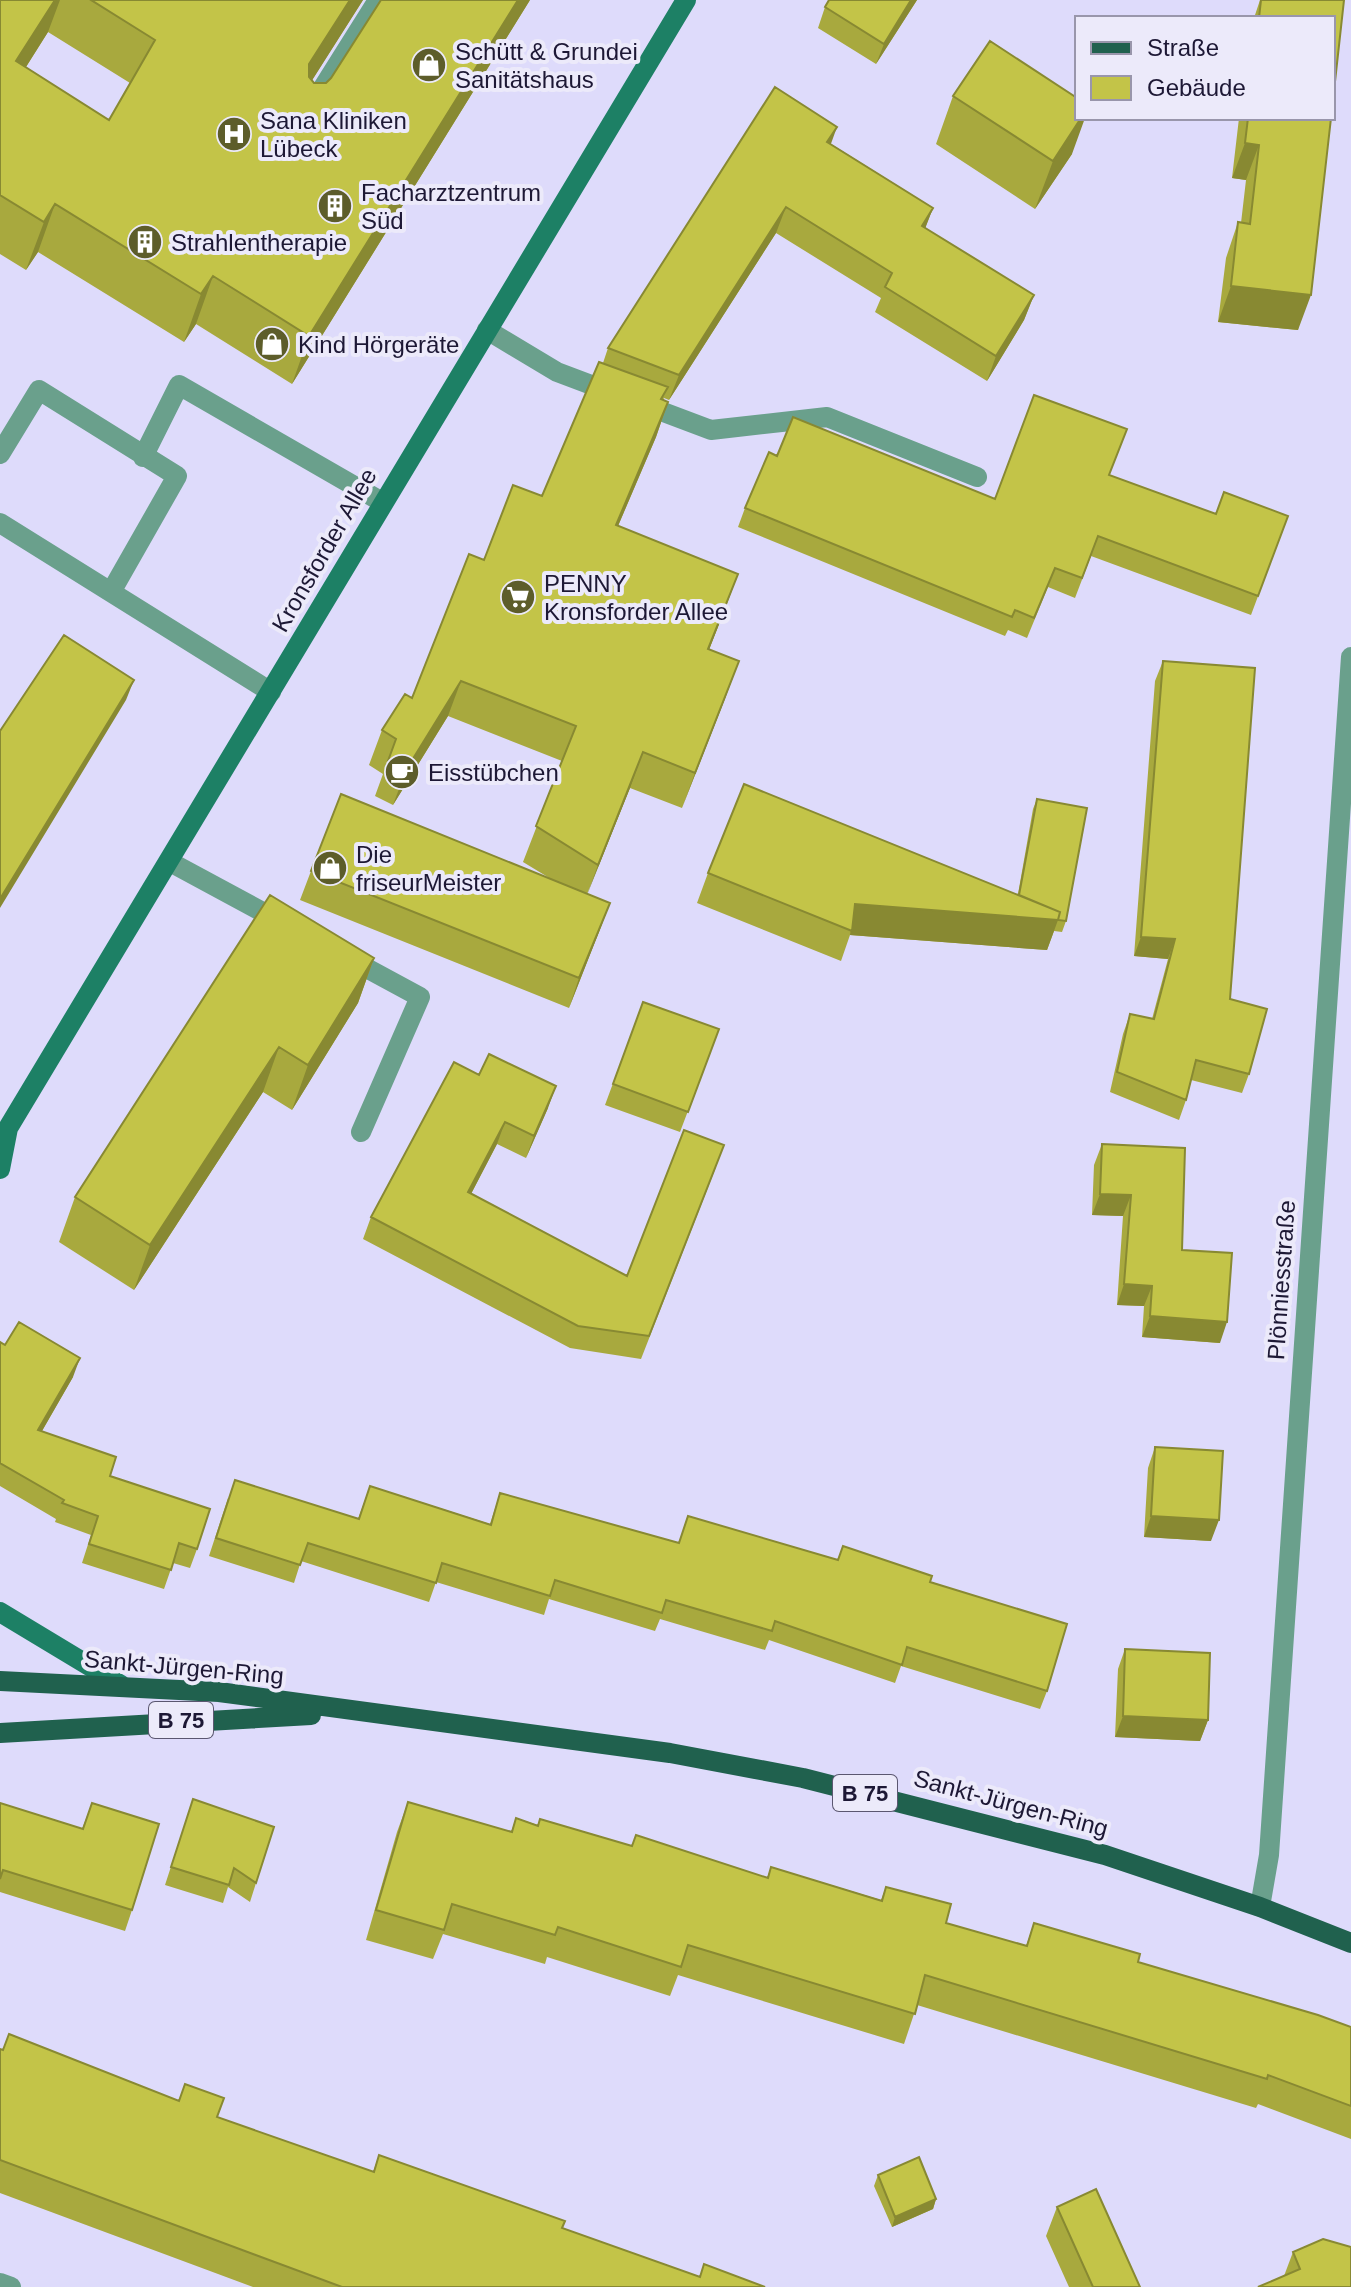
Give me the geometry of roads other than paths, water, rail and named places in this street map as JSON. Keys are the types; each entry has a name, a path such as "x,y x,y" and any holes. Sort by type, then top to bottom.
{"main road":[{"name":"Kronsforder Allee","path":"0,1169 4,1131 170,862 382,502 686,0"},
{"path":"0,1612 121,1685"},
{"name":"Sankt-Jürgen-Ring","path":"0,1681 219,1692 625,1746 803,1778 1105,1855 1260,1907 1351,1943"},
{"name":"Sankt-Jürgen-Ring","path":"0,1733 363,1713"}],"street":[{"path":"303,119 378,0"},
{"path":"487,330 557,372 711,430 827,417 977,477"},
{"path":"143,457 179,385 382,502"},
{"path":"0,454 39,390 177,476 111,592"},
{"path":"0,523 271,692"},
{"name":"Plönniesstraße","path":"1260,1907 1269,1855 1351,657"},
{"path":"170,862 295,930"},
{"path":"323,944 420,997 361,1132"},
{"path":"0,2283 11,2287"}],"place":[{"name":"Schütt & Grundei Sanitätshaus","path":"429,65"},
{"name":"Sana Kliniken Lübeck","path":"234,134"},
{"name":"Facharztzentrum Süd","path":"335,206"},
{"name":"Strahlentherapie","path":"145,242"},
{"name":"Kind Hörgeräte","path":"272,344"},
{"name":"PENNY Kronsforder Allee","path":"518,597"},
{"name":"Eisstübchen","path":"402,772"},
{"name":"Die friseurMeister","path":"330,868"}]}
